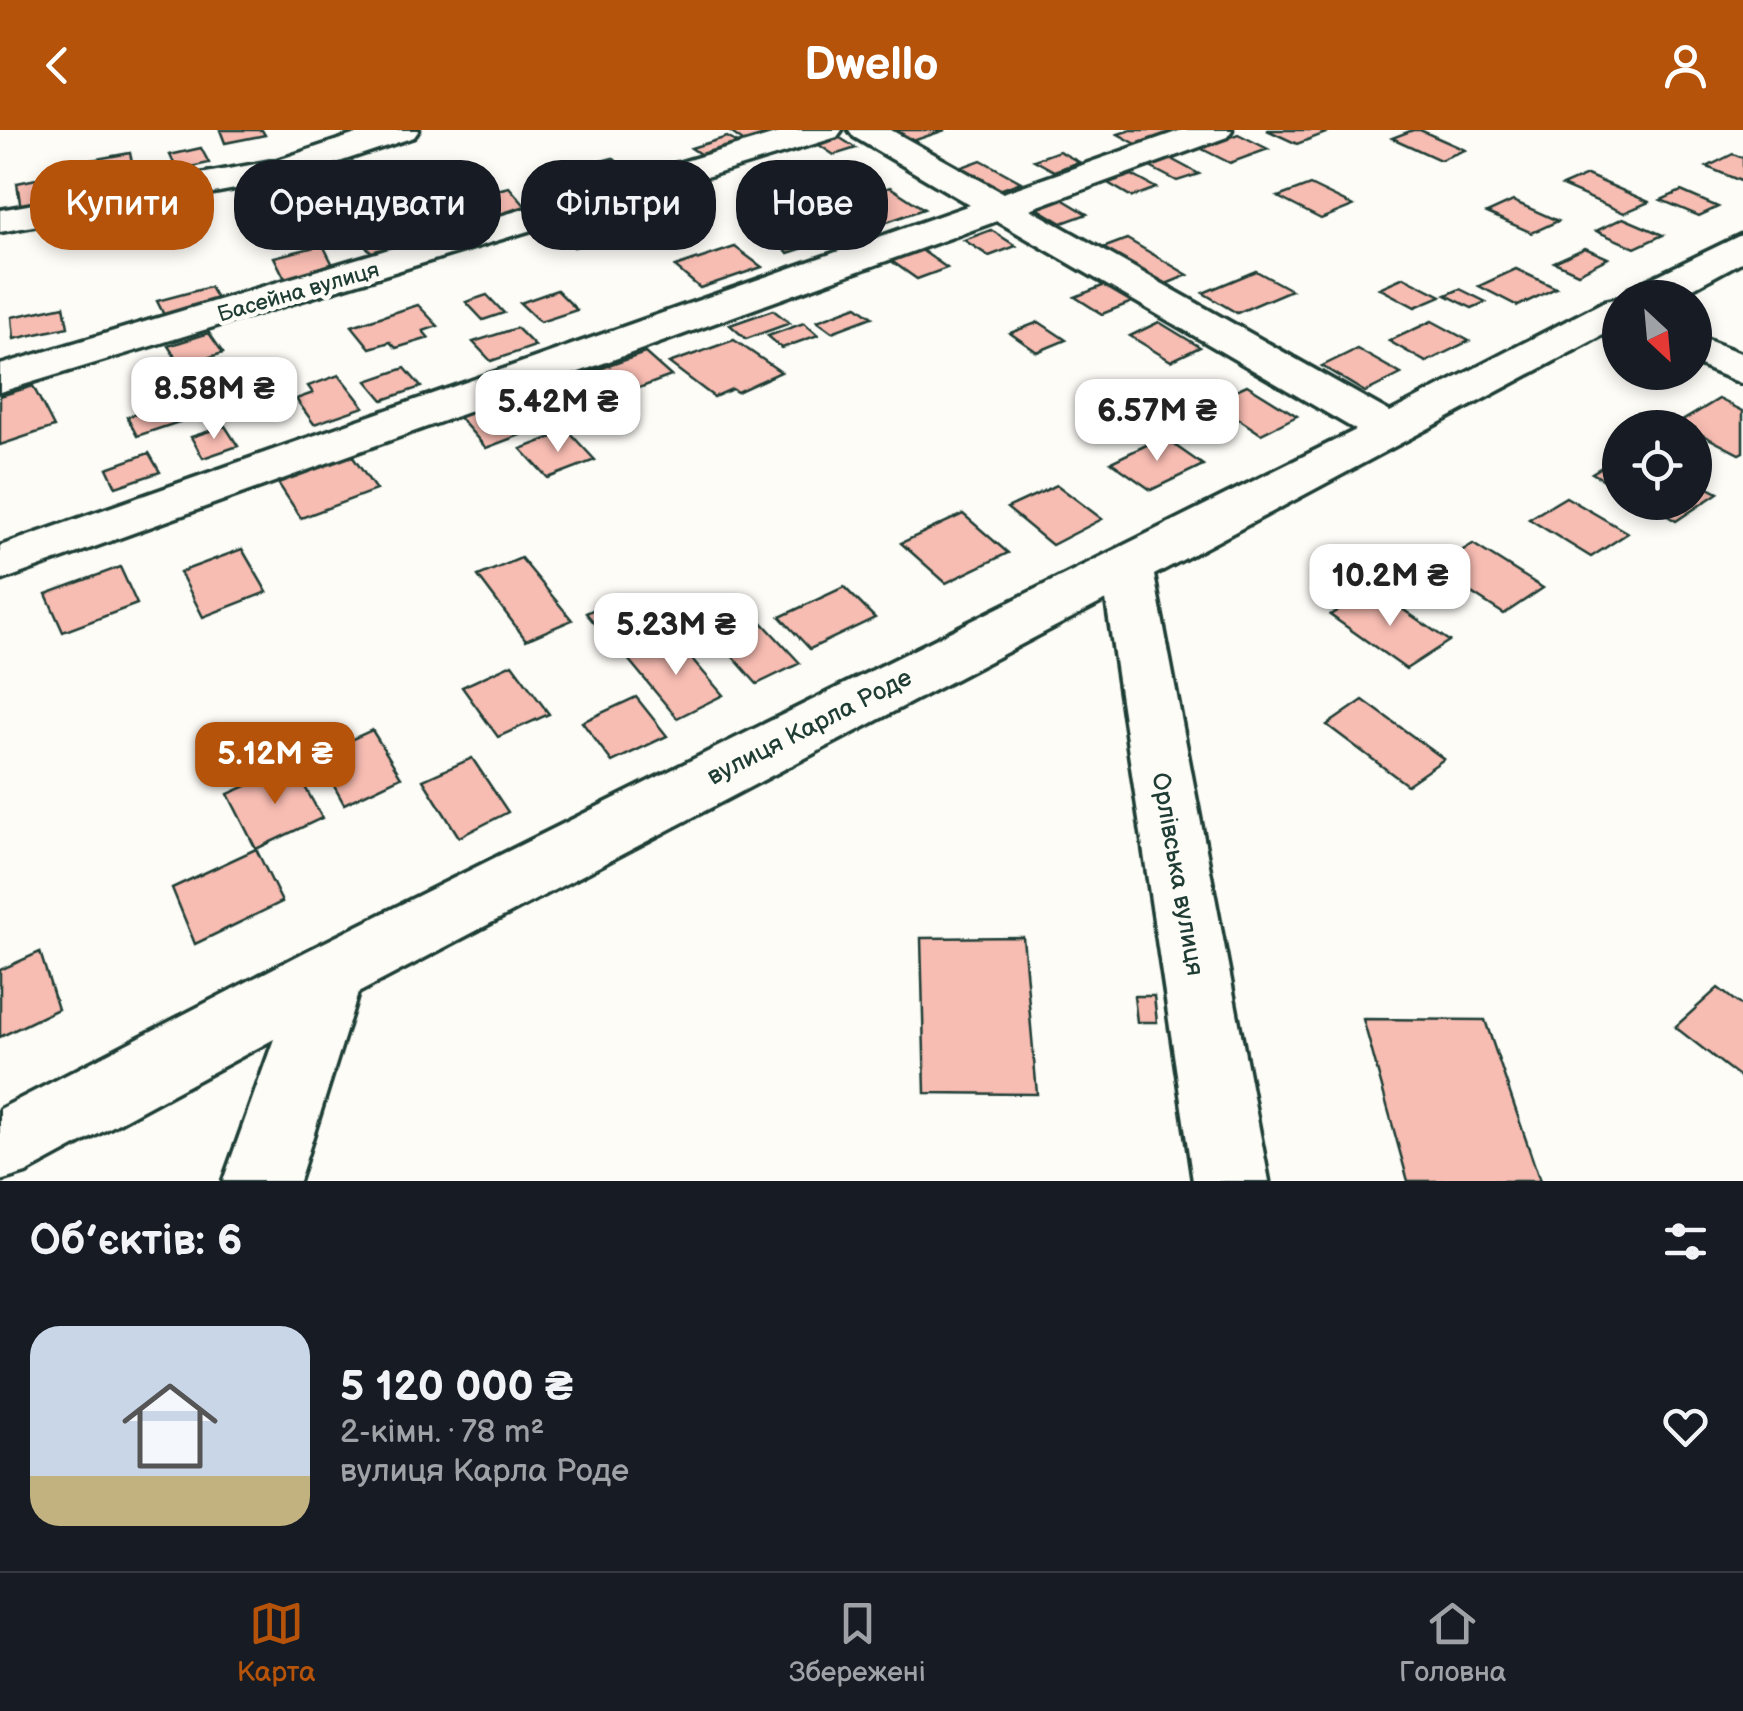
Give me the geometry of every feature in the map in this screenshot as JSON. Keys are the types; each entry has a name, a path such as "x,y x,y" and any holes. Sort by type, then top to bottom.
{"street":[{"path":"0,221 285,169 402,130"},
{"name":"Басейна вулиця","path":"0,379 825,130"},
{"path":"866,130 1387,428"},
{"path":"0,564 1216,130"},
{"name":"вулиця Карла Роде","path":"1678,280 1743,246"},
{"name":"вулиця Карла Роде","path":"0,1148 331,972 962,648 1127,568 1387,428 1602,320"},
{"path":"1712,356 1743,371"},
{"name":"Орлівська вулиця","path":"1127,568 1230,1181"},
{"path":"261,1181 331,972"}],"building":[{"path":"220,130 262,130 265,135 225,143"},
{"path":"779,130 784,134 747,144 729,131"},
{"path":"895,130 945,130 913,141"},
{"path":"1131,130 1173,133 1138,145 1118,134"},
{"path":"1267,130 1319,130 1326,133 1297,144"},
{"path":"1413,130 1465,150 1440,160 1392,138"},
{"path":"1238,134 1268,149 1230,163 1200,148"},
{"path":"837,136 856,148 834,155 816,143"},
{"path":"727,137 743,146 706,158 691,148"},
{"path":"201,148 207,160 172,160 170,155"},
{"path":"1059,151 1079,162 1054,171 1034,160"},
{"path":"130,153 132,160 91,160"},
{"path":"1733,154 1743,158 1743,182 1707,167"},
{"path":"1171,159 1199,174 1177,181 1150,167"},
{"path":"981,160 1021,182 994,192 954,170"},
{"path":"1132,175 1156,188 1132,197 1108,183"},
{"path":"1587,175 1649,202 1624,213 1562,186"},
{"path":"30,180 30,207 21,209 17,183"},
{"path":"1310,185 1353,206 1321,219 1278,197"},
{"path":"509,187 521,201 521,211 501,216 501,189"},
{"path":"890,187 924,209 888,222"},
{"path":"1681,191 1718,207 1699,216 1661,200"},
{"path":"1062,199 1087,214 1062,223 1037,208"},
{"path":"1513,201 1558,221 1532,233 1487,213"},
{"path":"1623,218 1663,235 1635,248 1596,231"},
{"path":"991,230 1016,246 989,256 964,240"},
{"path":"1127,239 1188,275 1161,286 1100,249"},
{"path":"735,247 762,267 700,288 675,267"},
{"path":"1585,248 1608,258 1578,273 1554,262"},
{"path":"920,249 947,268 917,279 890,260"},
{"path":"303,250 326,250 335,269 286,281 274,257"},
{"path":"370,250 411,250 379,260"},
{"path":"1516,269 1556,288 1518,306 1479,286"},
{"path":"1256,271 1291,290 1237,313 1203,293"},
{"path":"1404,277 1441,296 1415,307 1379,288"},
{"path":"1110,283 1137,300 1102,314 1075,297"},
{"path":"210,287 222,308 168,323 157,301"},
{"path":"1460,289 1486,302 1472,308 1446,295"},
{"path":"557,290 577,310 540,322 520,303"},
{"path":"487,295 504,313 483,320 466,302"},
{"path":"418,305 438,326 423,331 429,338 396,348 390,342 370,348 352,326"},
{"path":"64,306 68,327 14,339 12,317"},
{"path":"857,306 872,317 832,332 817,321"},
{"path":"773,310 790,323 746,339 730,325"},
{"path":"1432,321 1469,341 1426,362 1389,341"},
{"path":"1039,322 1066,340 1037,352 1010,333"},
{"path":"1159,322 1200,347 1171,361 1130,336"},
{"path":"804,323 818,335 782,348 768,336"},
{"path":"517,328 535,346 491,361 473,342"},
{"path":"209,333 223,353 181,366 168,346"},
{"path":"734,340 781,372 737,392 732,389 714,397 669,363"},
{"path":"1357,349 1401,374 1365,392 1322,366"},
{"path":"645,353 671,376 599,403 574,378"},
{"path":"405,368 421,387 383,400 367,381"},
{"path":"339,375 364,407 314,424 296,399 313,393 308,386"},
{"path":"243,376 258,397 217,411 203,388"},
{"path":"1247,385 1297,416 1261,434 1212,401"},
{"path":"33,386 54,427 0,445 0,396"},
{"path":"520,393 549,424 486,448 457,415"},
{"path":"188,397 200,415 137,436 127,417"},
{"path":"1719,399 1743,411 1743,452 1739,454 1712,440 1712,410 1701,410"},
{"path":"225,426 238,446 203,458 191,437"},
{"path":"568,431 595,460 548,478 521,449"},
{"path":"1163,437 1203,465 1151,490 1111,462"},
{"path":"149,453 160,472 116,487 107,468"},
{"path":"350,453 376,490 301,518 276,480"},
{"path":"1057,485 1102,519 1052,545 1007,508"},
{"path":"1566,497 1628,533 1591,557 1529,519"},
{"path":"963,514 1008,553 946,583 901,543"},
{"path":"1473,544 1543,588 1504,614 1433,568"},
{"path":"242,549 267,592 203,617 180,572"},
{"path":"521,558 572,620 526,640 478,576"},
{"path":"120,567 137,604 63,632 46,594"},
{"path":"844,587 875,618 810,649 780,617"},
{"path":"1373,589 1449,641 1406,669 1330,615"},
{"path":"626,595 653,627 613,645 586,613"},
{"path":"743,602 800,663 757,684 701,621"},
{"path":"674,638 723,695 677,718 628,659"},
{"path":"512,664 549,714 498,737 462,687"},
{"path":"636,697 667,736 612,762 582,722"},
{"path":"1363,700 1444,759 1407,785 1327,725"},
{"path":"372,730 401,777 344,804 317,755"},
{"path":"472,758 508,812 459,837 423,780"},
{"path":"293,765 322,818 256,849 228,794"},
{"path":"256,849 282,902 195,944 172,888"},
{"path":"1023,937 1037,1094 925,1093 921,938"},
{"path":"40,952 58,1009 0,1037 0,970"},
{"path":"1718,988 1743,1007 1742,1079 1675,1027"},
{"path":"1134,996 1154,996 1157,1022 1137,1022"},
{"path":"1363,1019 1485,1020 1540,1181 1408,1181"}]}
